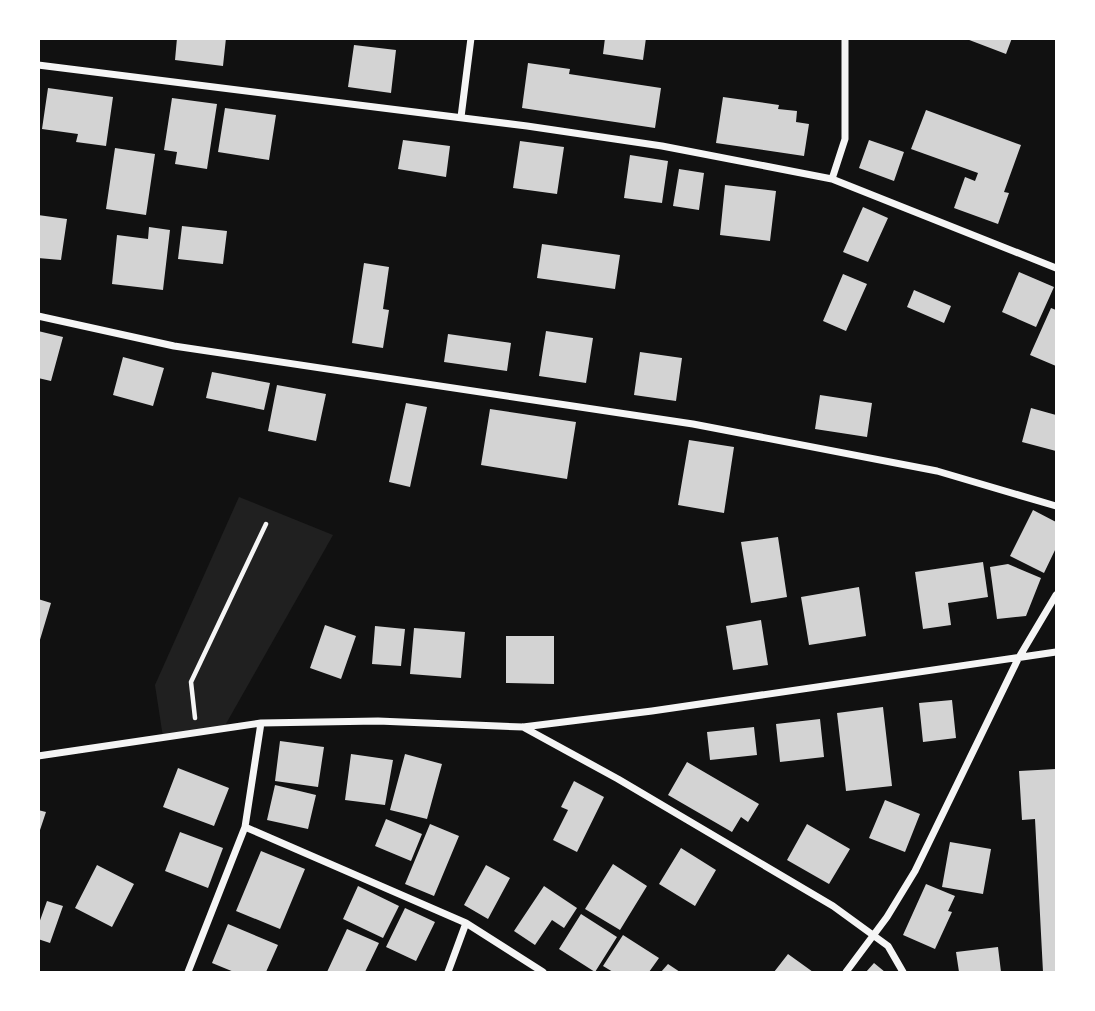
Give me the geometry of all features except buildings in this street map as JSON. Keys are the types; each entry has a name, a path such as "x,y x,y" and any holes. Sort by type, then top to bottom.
{"street":[{"path":"461,117 471,38"},
{"path":"832,178 845,139 845,38"},
{"path":"38,65 461,117 662,146 832,178 1056,268"},
{"path":"38,316 173,346 692,424 937,471 1056,506"},
{"path":"846,972 915,871 1018,659 1056,595"},
{"path":"38,756 261,723 378,721 523,727 652,711 1056,652"},
{"path":"188,972 245,827 261,723"},
{"path":"523,727 618,779 833,906 888,946 903,972"},
{"path":"245,827 466,923 544,972"},
{"path":"448,972 466,923"}],"path":[{"path":"197,733 191,682 267,523"}],"shaded area":[{"path":"239,497 333,535 223,729 163,737 155,685"}]}
